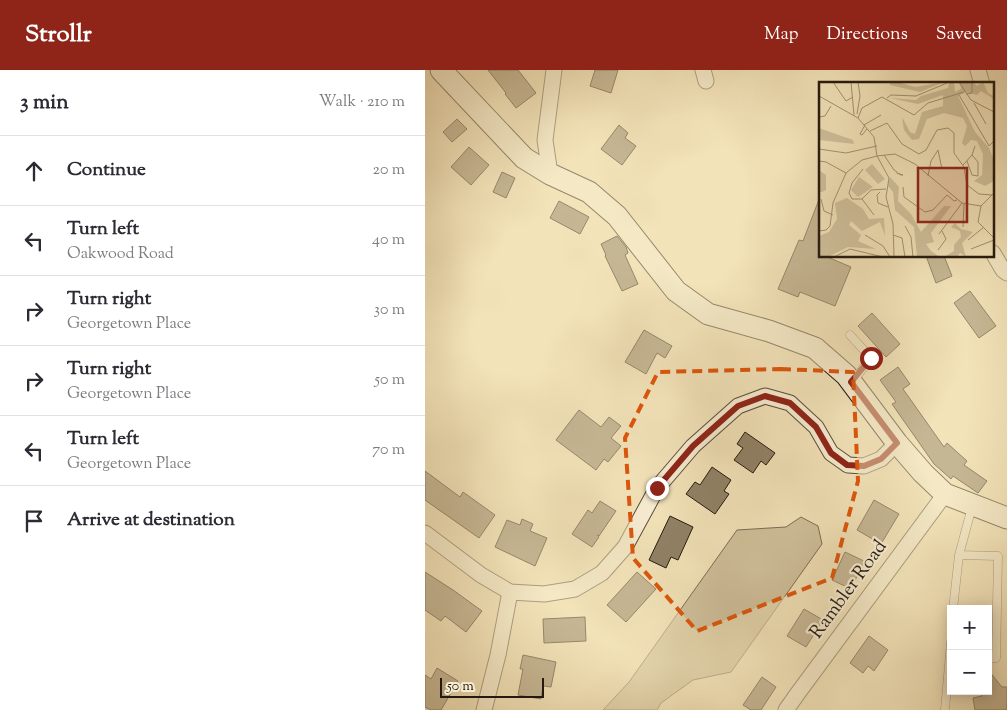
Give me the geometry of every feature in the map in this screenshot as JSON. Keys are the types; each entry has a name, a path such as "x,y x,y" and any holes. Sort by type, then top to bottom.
{"main road":[{"path":"441,70 524,158 550,174 589,192 617,216 676,291 708,314 769,331 815,348 846,375 897,443 923,473 945,494 1007,518"}],"street":[{"path":"550,174 545,140 554,70"},
{"path":"995,256 1007,274"},
{"path":"425,533 481,575 511,592 543,594 575,589 603,574 625,547 657,488 693,446 738,406 765,396 790,403 816,427 831,453 847,465 864,466 881,459 897,443"},
{"name":"Rambler Road","path":"786,710 945,494"},
{"path":"484,710 511,592"}],"lane":[{"path":"850,335 871,358 851,382"},
{"path":"953,605 959,555 973,505"},
{"path":"959,555 998,556 996,658 992,658"},
{"path":"945,710 947,689"}],"highlighted area":[{"path":"781,369 853,372 858,481 832,578 697,631 633,558 625,438 658,372"}],"shaded area":[{"path":"801,517 818,526 822,544 731,672 693,680 661,703 657,710 603,710 629,682 737,530 786,527"}],"building":[{"path":"488,70 518,70 536,93 516,108"},
{"path":"595,70 618,70 611,93 590,86"},
{"path":"457,119 467,129 452,142 443,132"},
{"path":"619,125 628,133 625,138 636,146 622,165 601,149"},
{"path":"469,147 489,165 471,185 451,167"},
{"path":"502,172 515,178 506,198 493,192"},
{"path":"819,200 819,258 830,258 851,267 835,306 800,292 798,297 778,289 799,240 803,241"},
{"path":"559,201 589,217 580,234 550,218"},
{"path":"617,236 626,247 628,253 625,255 638,284 622,291 601,244"},
{"path":"927,258 945,258 952,276 936,283"},
{"path":"970,291 996,326 979,338 954,303"},
{"path":"872,313 900,344 886,357 858,326"},
{"path":"644,330 672,346 665,358 657,353 646,374 625,362"},
{"path":"898,367 910,384 903,389 944,447 947,443 967,461 964,465 987,481 978,493 953,476 951,479 934,464 892,404 896,402 880,380"},
{"path":"579,410 601,427 609,417 621,426 611,438 621,446 608,462 604,459 596,470 556,440"},
{"path":"745,432 775,453 766,465 761,461 753,473 734,460 743,448 737,444"},
{"path":"712,467 731,480 724,491 729,494 715,514 686,494 695,482 700,485"},
{"path":"425,471 460,497 463,492 495,515 479,538 425,500"},
{"path":"874,500 899,514 881,544 857,530"},
{"path":"600,501 616,511 599,536 597,535 599,537 592,547 572,534 588,510 592,513"},
{"path":"670,516 693,527 678,560 671,557 666,568 649,560"},
{"path":"522,519 533,524 530,531 547,538 535,566 495,547 507,520 520,525"},
{"path":"845,552 864,561 851,589 832,580"},
{"path":"425,572 482,611 466,632 445,616 441,621 425,610"},
{"path":"637,572 656,589 626,622 607,605"},
{"path":"804,609 823,620 806,647 787,636"},
{"path":"585,617 586,641 544,643 543,619"},
{"path":"869,636 888,650 874,671 868,666 863,673 850,663"},
{"path":"523,655 556,662 551,687 543,686 541,699 518,695 523,669 520,669"},
{"path":"437,668 458,681 441,710 431,710 425,707 425,675 431,679"},
{"path":"992,675 1002,687 1007,687 1007,710 975,710 973,698 992,695"},
{"path":"762,677 776,687 761,710 751,710 743,705"}],"route":[{"path":"657,488 693,446 738,406 765,396 790,403 816,427 831,453 847,465 864,466 881,459 897,443 851,382 871,358"}]}
